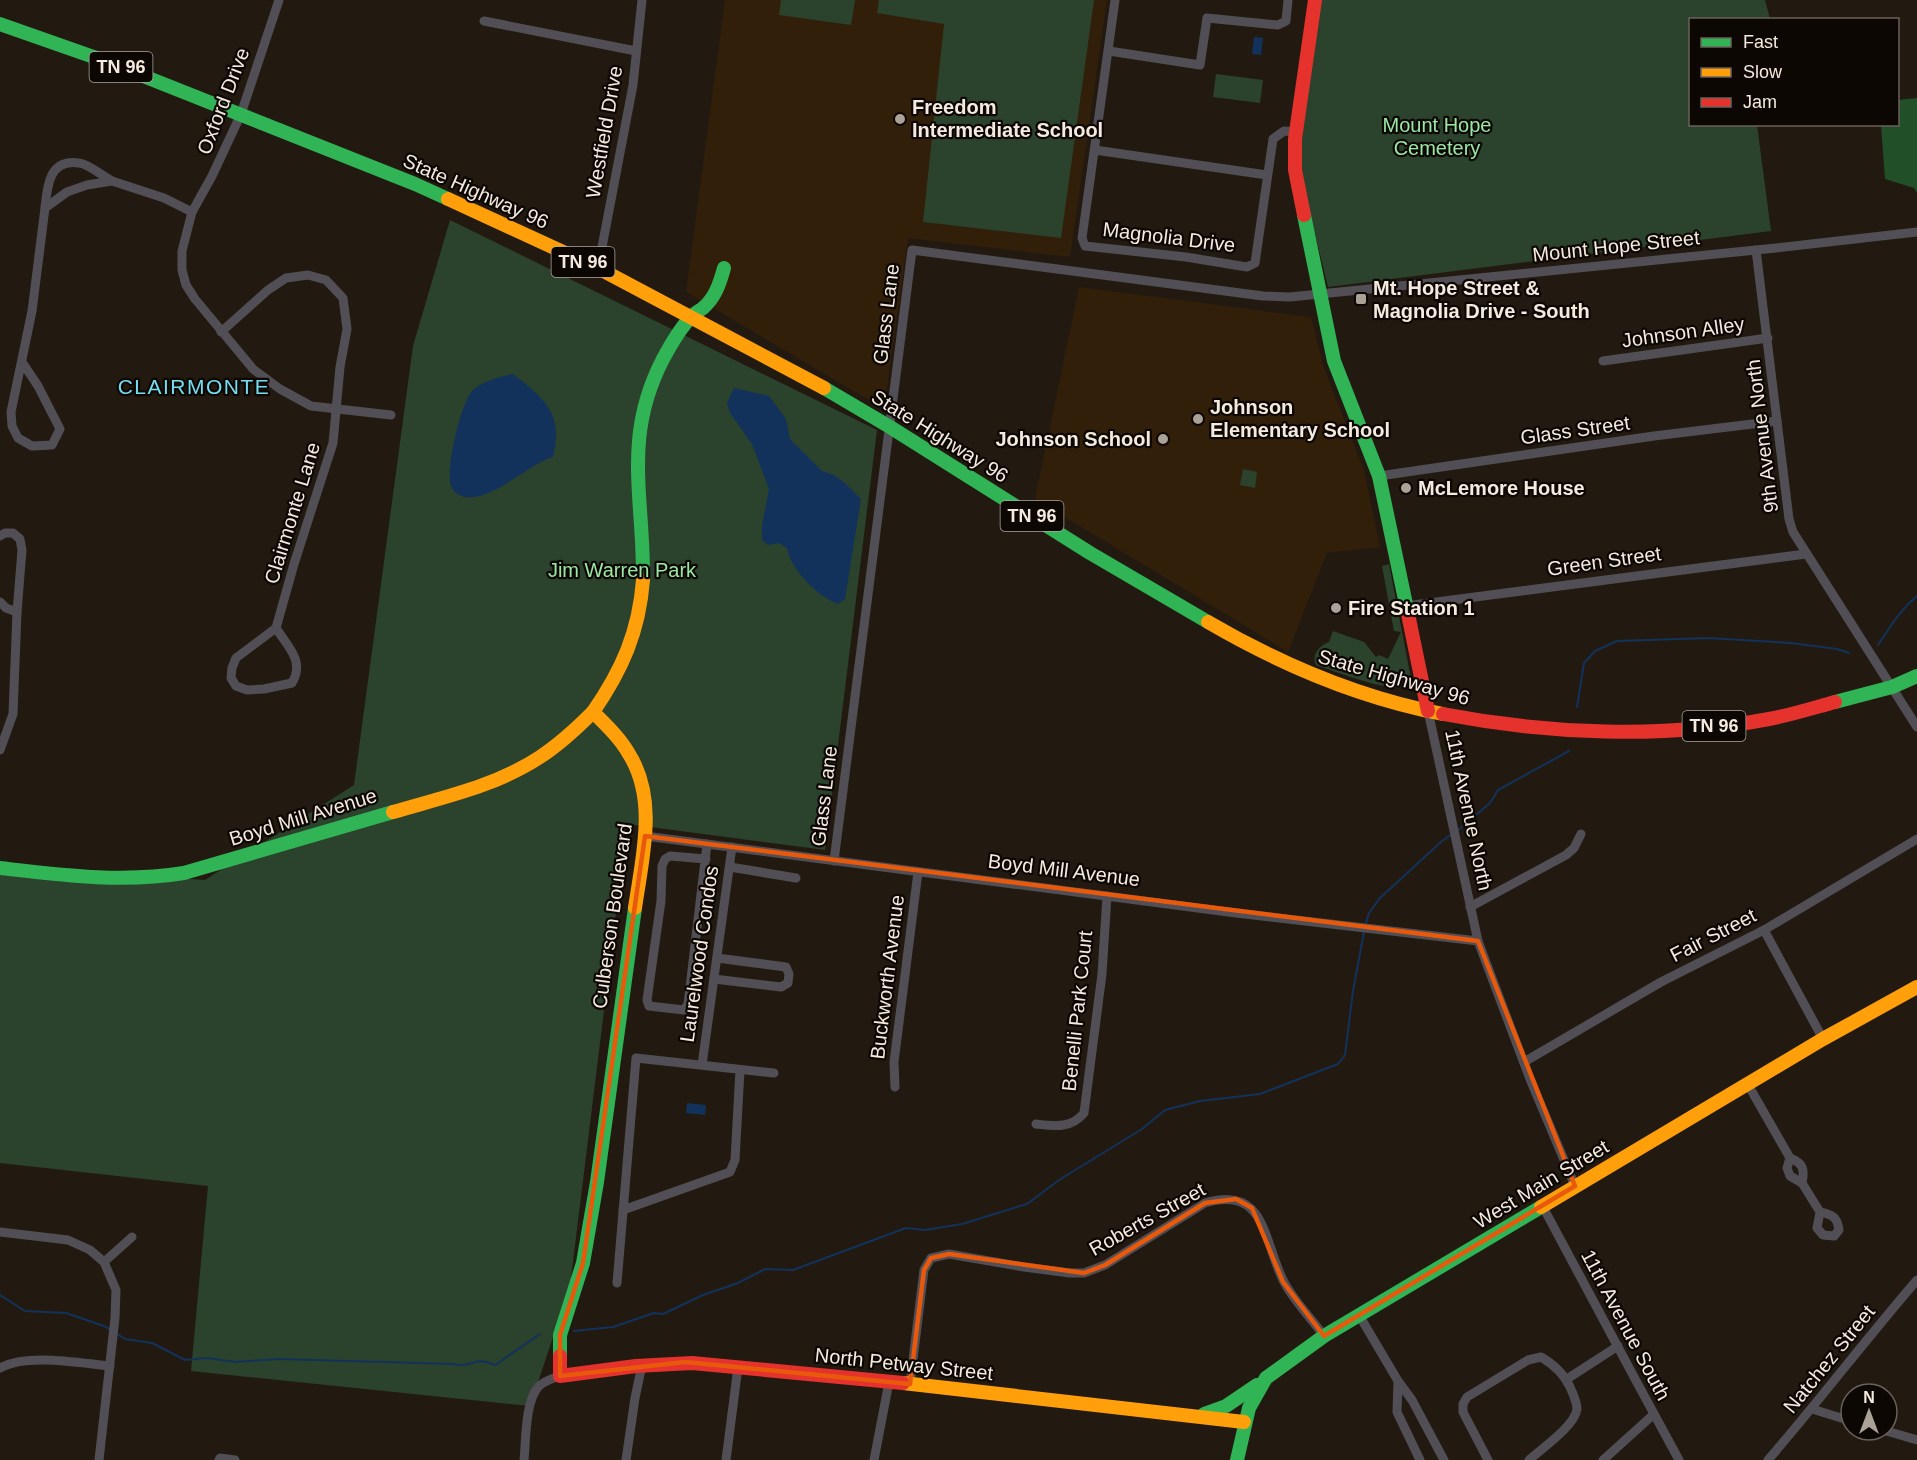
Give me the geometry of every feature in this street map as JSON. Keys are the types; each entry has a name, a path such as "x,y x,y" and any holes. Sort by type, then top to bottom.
{"street":[{"name":"Oxford Drive","path":"279,0 241,114 192,212 182,251 182,270 186,285 221,332 253,369 280,389 311,406 391,415"},
{"name":"Westfield Drive","path":"598,268 633,85 642,0"},
{"name":"Magnolia Drive","path":"1115,0 1082,238 1084,246 1186,257 1247,267 1255,263 1273,139 1284,130 1296,132"},
{"path":"1109,51 1200,65 1207,18 1278,25 1286,21 1288,0"},
{"path":"1315,0 1296,132 1296,170 1319,295"},
{"path":"484,21 636,51"},
{"name":"State Highway 96","path":"0,24 108,62 415,183 598,268 801,375 890,427 1090,553 1222,630 1300,669 1336,684 1428,711 1479,721 1567,731 1637,731 1705,728 1769,719 1892,687 1917,676"},
{"path":"1095,150 1267,175"},
{"path":"22,362 38,386 60,429 52,445 32,446 18,438 12,426 11,412 32,310 49,177 55,170 65,164 80,163 111,181 164,198 192,212"},
{"path":"45,208 67,192 87,185 111,181"},
{"name":"Mount Hope Street","path":"1319,295 1917,232"},
{"name":"Glass Lane","path":"834,861 912,250 1263,296 1319,295"},
{"name":"9th Avenue North","path":"1756,250 1789,519 1793,532 1917,727"},
{"path":"593,711 615,678 630,643 640,604 642,560 637,479 640,419 651,384 667,351 692,316 712,298 724,268"},
{"name":"Clairmonte Lane","path":"221,332 268,290 286,279 308,275 326,280 343,298 347,329 340,367 333,443 276,628"},
{"name":"11th Avenue North","path":"1319,295 1334,361 1379,476 1451,824 1478,941 1575,1186"},
{"name":"Johnson Alley","path":"1603,360 1768,338"},
{"name":"Glass Street","path":"1379,476 1654,436 1777,421"},
{"path":"0,536 13,533 20,539 22,550 16,612 13,714 0,750"},
{"name":"Green Street","path":"1406,606 1806,554"},
{"path":"0,602 6,608 16,612"},
{"path":"276,628 297,662 298,673 292,683 247,690 236,686 231,678 236,658 276,628"},
{"name":"Culberson Boulevard","path":"560,1376 560,1335 583,1263 587,1240 645,836 645,794 639,773 630,752 618,735 593,711"},
{"name":"Boyd Mill Avenue","path":"0,868 116,880 161,878 184,873 479,787 510,775 556,747 593,711"},
{"path":"1470,907 1566,855 1574,848 1581,834"},
{"name":"Boyd Mill Avenue","path":"645,836 1380,931 1478,941"},
{"name":"Fair Street","path":"1524,1062 1661,982 1764,930 1917,839"},
{"path":"706,859 670,856 665,859 662,866 661,901 647,1000 649,1006 684,1010 688,1004 708,844"},
{"name":"Laurelwood Condos","path":"702,1065 732,847"},
{"path":"730,867 796,878"},
{"name":"Buckworth Avenue","path":"895,1087 894,1062 918,872"},
{"name":"Benelli Park Court","path":"1036,1124 1064,1126 1073,1124 1084,1113 1102,974 1107,896"},
{"path":"1764,930 1823,1039"},
{"path":"714,979 781,987 788,983 789,974 786,967 717,958"},
{"name":"West Main Street","path":"1237,1460 1249,1406 1266,1378 1324,1336 1748,1083 1917,987"},
{"name":"Laurelwood Condos","path":"616,1283 636,1058 774,1073"},
{"path":"623,1210 730,1172 735,1160 740,1070"},
{"path":"1748,1083 1790,1158 1787,1167 1790,1176 1802,1183 1820,1212"},
{"name":"Roberts Street","path":"910,1384 924,1270 931,1258 949,1254 1024,1267 1084,1273 1105,1265 1205,1203 1221,1198 1236,1199 1252,1208 1260,1221 1283,1282 1324,1336"},
{"name":"11th Avenue South","path":"1543,1207 1679,1460"},
{"path":"0,1232 68,1240 90,1250 104,1262 116,1290 116,1318 99,1460"},
{"path":"104,1262 132,1237"},
{"name":"Natchez Street","path":"1768,1460 1917,1280"},
{"path":"1359,1316 1412,1400 1444,1460"},
{"path":"1567,1379 1618,1346"},
{"path":"1488,1460 1463,1412 1463,1404 1467,1397 1536,1358 1541,1358 1551,1363 1567,1379 1577,1409 1574,1418 1529,1460"},
{"path":"0,1368 11,1361 29,1360 110,1366"},
{"name":"North Petway Street","path":"560,1376 642,1365 685,1362 910,1384 1244,1422"},
{"path":"626,1460 642,1365"},
{"path":"726,1460 738,1367"},
{"path":"524,1460 530,1403 539,1386 560,1376"},
{"path":"1193,1416 1214,1412 1234,1402 1266,1378"},
{"path":"1398,1381 1397,1412 1420,1460"},
{"path":"874,1460 889,1382"},
{"path":"1812,1409 1839,1417"},
{"path":"1603,1460 1653,1415"},
{"path":"1899,1435 1917,1440"},
{"path":"219,1460 235,1460"}],"highlighted area":[{"path":"645,836 1478,941 1575,1186 1324,1336 1283,1282 1252,1208 1236,1199 1205,1203 1105,1265 1084,1273 949,1254 931,1258 924,1270 910,1384 685,1362 560,1376 560,1335 583,1263"}],"shaded area":[{"name":"Freedom Intermediate School","path":"725,0 1107,0 1070,257 908,238 884,409 686,292"},
{"name":"Johnson Elementary School","path":"1079,287 1311,317 1324,368 1364,470 1380,547 1327,553 1288,652 1035,499"}],"green space":[{"path":"781,0 855,0 851,25 779,15"},
{"path":"879,0 1094,0 1061,238 923,222 944,24 877,13"},
{"name":"Mount Hope Cemetery","path":"1321,0 1765,0 1770,18 1689,18 1689,126 1757,126 1771,231 1328,287 1295,152"},
{"path":"1216,74 1263,80 1260,103 1213,97"},
{"path":"1917,98 1917,193 1914,188 1885,179 1881,126 1899,126 1899,100"},
{"name":"Jim Warren Park","path":"450,220 877,430 825,850 627,824 570,1286 530,1406 191,1371 208,1186 0,1163 0,867 205,880 354,785 413,346"},
{"path":"1243,469 1257,472 1255,488 1240,485"},
{"path":"1389,564 1412,686 1377,685 1316,665 1316,654 1322,645 1329,642 1333,631 1364,642 1376,657 1379,655 1388,659 1401,632 1394,631 1382,566"}],"water":[{"path":"1254,37 1263,38 1261,55 1252,54"},
{"path":"513,374 543,400 554,418 556,442 553,457 542,461 487,494 476,497 461,496 451,486 450,466 455,436 464,407 474,389 493,379"},
{"path":"734,388 769,396 786,419 790,439 822,471 834,475 861,499 845,599 838,604 822,595 806,581 794,565 787,548 779,543 768,545 762,540 762,525 769,489 752,444 730,413 727,403"},
{"path":"687,1103 706,1105 705,1115 686,1113"}],"waterway":[{"path":"1878,645 1900,613 1917,596"},
{"path":"1577,707 1584,663 1595,651 1617,641 1709,638 1791,643 1837,649 1849,653"},
{"path":"1457,831 1490,803 1498,790 1569,751"},
{"path":"1365,926 1369,913 1380,898 1452,834"},
{"path":"574,1331 613,1327 654,1313 663,1314 703,1295 738,1283 765,1269 793,1270 906,1228 925,1230 962,1224 1027,1204 1059,1180 1142,1129 1165,1110 1200,1101 1260,1094 1338,1064 1345,1055 1353,991 1364,932"},
{"path":"0,1295 25,1311 66,1313 112,1330"},
{"path":"116,1333 125,1339 152,1343 185,1360 207,1358 235,1362 278,1359 459,1365 481,1361 495,1365 540,1334"}],"traffic: fast":[{"path":"0,24 108,62 448,199"},
{"path":"1304,215 1334,361 1379,476 1407,609"},
{"path":"643,580 638,468 643,415 650,388 676,336 693,315 711,300 724,268"},
{"path":"824,388 1090,553 1208,622"},
{"path":"1835,702 1892,687 1917,676"},
{"path":"0,868 115,878 184,873 393,812"},
{"path":"560,1356 560,1335 583,1263 597,1182 635,908"},
{"path":"1237,1460 1249,1408 1266,1378 1324,1336 1541,1207"},
{"path":"1204,1414 1226,1406 1257,1385"}],"traffic: slow":[{"path":"448,199 598,268 824,388"},
{"path":"635,908 646,830 643,790 638,772 625,748 593,712 621,665 627,650 638,617 643,580"},
{"path":"1208,622 1263,652 1321,678 1381,699 1443,714"},
{"path":"393,812 469,790 506,776 554,747 593,712"},
{"path":"1541,1207 1823,1039 1917,987"},
{"path":"903,1383 1244,1422"}],"traffic: jam":[{"path":"1304,215 1295,170 1295,139 1315,0"},
{"path":"1407,609 1428,711"},
{"path":"1443,714 1564,730 1647,731 1729,725 1777,717 1835,702"},
{"path":"560,1356 560,1376 636,1366 692,1363 903,1383"}],"place":[{"name":"Freedom Intermediate School","path":"900,119"},
{"name":"Mt. Hope Street & Magnolia Drive - South","path":"1361,299"},
{"name":"Johnson Elementary School","path":"1198,419"},
{"name":"Johnson School","path":"1163,439"},
{"name":"McLemore House","path":"1406,488"},
{"name":"Fire Station 1","path":"1336,608"}],"district":[{"name":"CLAIRMONTE","path":"194,386"}]}
